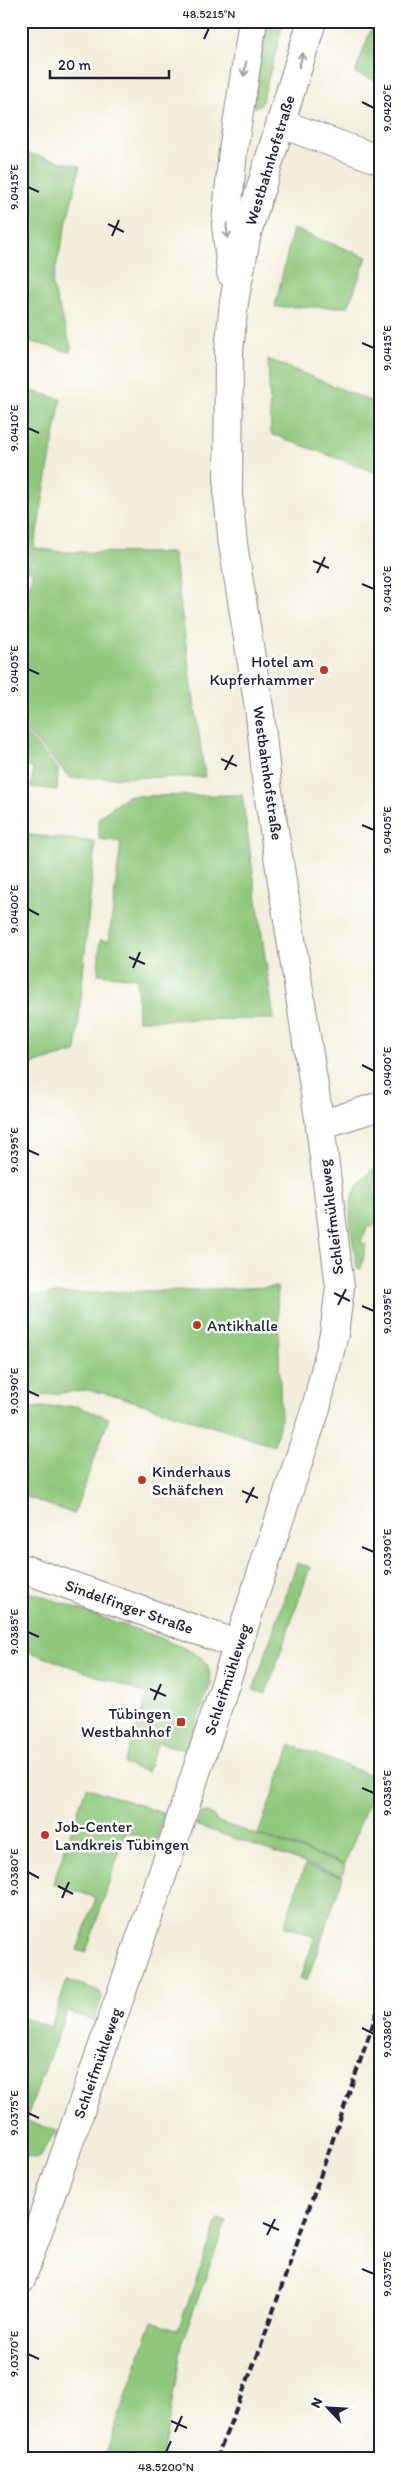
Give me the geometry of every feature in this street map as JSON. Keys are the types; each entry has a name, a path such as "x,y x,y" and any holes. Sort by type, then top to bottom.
{"street":[{"name":"Westbahnhofstraße","path":"234,302 226,224 233,151 253,21"},
{"name":"Westbahnhofstraße","path":"312,21 248,233 234,302 229,352 229,504 260,714 268,785 320,1125"},
{"path":"282,124 380,160"},
{"path":"320,1125 380,1106"},
{"name":"Schleifmühleweg","path":"21,2280 91,2084 238,1645 316,1408 328,1364 338,1314 340,1286 320,1125"},
{"name":"Sindelfinger Straße","path":"21,1568 238,1645"}],"green space":[{"path":"265,21 284,21 261,105 255,107 251,105"},
{"path":"374,21 380,21 380,82 355,73"},
{"path":"21,152 80,166 52,284 71,347 70,352 21,339"},
{"path":"293,229 367,257 348,307 275,307"},
{"path":"268,359 380,405 380,474 271,434"},
{"path":"21,388 61,399 30,571 21,569"},
{"path":"36,548 62,552 173,553 205,777 70,778 21,725 21,641"},
{"path":"21,728 58,769 57,790 31,787 33,768 21,767"},
{"path":"242,795 274,1019 138,1020 137,978 98,974 100,940 109,941 121,842 99,839 99,817 128,796"},
{"path":"21,834 95,842 76,1052 21,1067"},
{"path":"380,1166 380,1212 373,1227 368,1225 361,1242 366,1245 361,1269 357,1269 350,1225 352,1199 357,1187 366,1176"},
{"path":"277,1287 281,1419 274,1446 117,1396 87,1390 21,1397 21,1295"},
{"path":"76,1406 109,1418 74,1514 21,1495 21,1408"},
{"path":"297,1563 310,1567 266,1694 253,1690"},
{"path":"21,1589 155,1636 202,1658 208,1666 211,1683 186,1751 158,1742 147,1772 124,1764 148,1694 21,1649"},
{"path":"291,1745 373,1776 380,1760 380,1771 345,1864 258,1834"},
{"path":"86,1787 165,1814 156,1841 126,1832 86,1953 77,1950 96,1898 53,1883"},
{"path":"203,1812 213,1815 216,1821 345,1865 342,1876 196,1825"},
{"path":"305,1865 343,1877 307,1981 300,1978 315,1937 284,1926"},
{"path":"67,1980 97,1990 102,1997 94,2021 67,2011 26,2119 21,2117 21,2017 51,2027"},
{"path":"21,2119 56,2131 38,2158 21,2157"},
{"path":"218,2219 226,2222 183,2339 162,2459 104,2459 152,2321 178,2330"}],"railway":[{"path":"216,2459 260,2349 380,2004"}],"place":[{"name":"Hotel am Kupferhammer","path":"324,670"},
{"name":"Antikhalle","path":"197,1325"},
{"name":"Kinderhaus Schäfchen","path":"142,1480"},
{"name":"Tübingen Westbahnhof","path":"181,1722"},
{"name":"Job-Center Landkreis Tübingen","path":"45,1835"}]}
